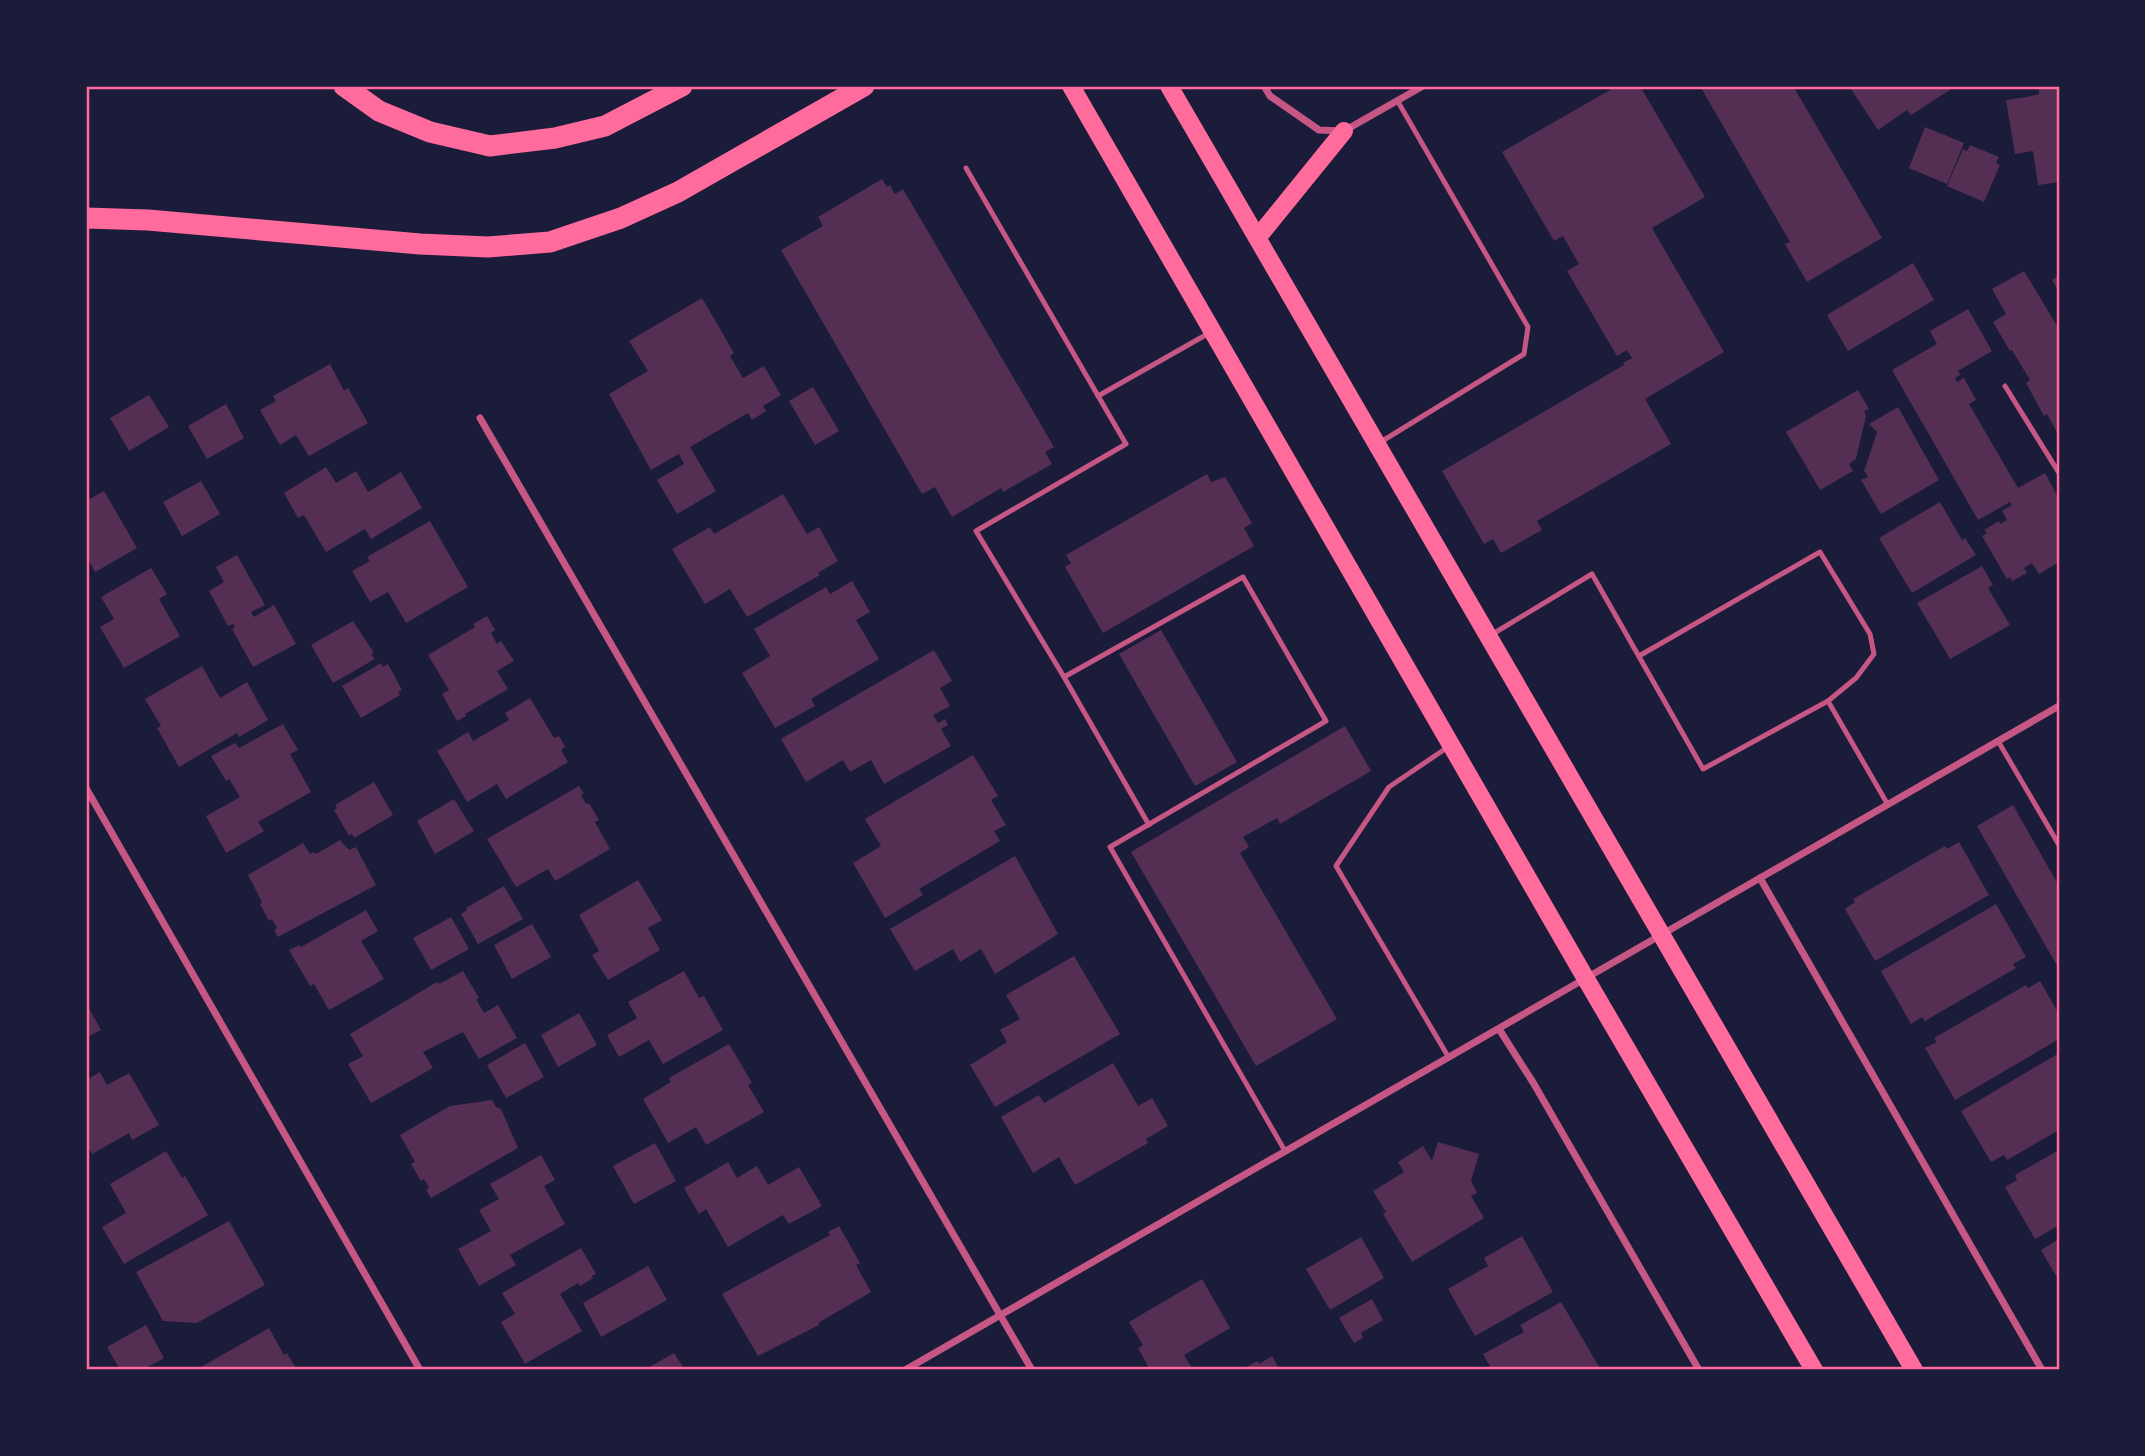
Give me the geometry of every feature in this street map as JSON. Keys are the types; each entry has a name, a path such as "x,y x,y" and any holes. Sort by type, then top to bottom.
{"highway":[{"path":"344,86 379,111 430,132 490,146 555,138 605,126 682,86"},
{"path":"86,218 148,220 447,246 488,247 550,242 621,218 678,191 864,86"}],"main road":[{"path":"1070,86 1814,1370"},
{"path":"1169,86 1914,1370"},
{"path":"1258,237 1344,131"}],"street":[{"path":"1264,86 1270,96 1319,130 1344,131 1423,86"},
{"path":"480,418 1032,1370"},
{"path":"905,1370 2059,706"},
{"path":"86,788 420,1370"},
{"path":"1760,878 2042,1370"},
{"path":"1499,1029 1534,1084 1699,1370"}],"lane":[{"path":"1377,444 1524,354 1528,327 1398,100"},
{"path":"965,168 1126,444 976,531 1149,825"},
{"path":"1098,396 1213,331"},
{"path":"2005,386 2059,473"},
{"path":"1488,636 1592,574 1703,769 1828,701 1856,678 1874,654 1870,634 1819,552 1639,656"},
{"path":"1064,677 1243,576 1326,720 1110,847 1285,1151"},
{"path":"1828,701 1888,804"},
{"path":"1998,741 2059,845"},
{"path":"1449,1058 1336,866 1390,787 1451,746"}],"building":[{"path":"1617,86 1640,86 1705,197 1652,228 1724,352 1645,399 1671,444 1537,521 1542,530 1501,553 1493,539 1484,544 1442,471 1632,358 1627,350 1617,356 1567,271 1579,264 1563,236 1554,241 1502,152"},
{"path":"1700,86 1793,86 1882,238 1807,282 1785,244 1790,242"},
{"path":"1849,86 1956,86 1911,115 1907,110 1878,130"},
{"path":"2059,86 2059,182 2038,185 2033,151 2015,154 2006,100 2039,94 2039,89"},
{"path":"1925,127 1964,143 1947,184 1909,168"},
{"path":"1970,145 1999,157 1996,163 2000,165 1984,202 1947,186 1963,149 1967,151"},
{"path":"882,179 887,187 890,185 895,194 903,189 1054,447 1045,452 1052,464 1003,492 1001,488 952,517 935,487 922,494 781,250 823,226 818,217"},
{"path":"1913,263 1934,300 1848,351 1827,315"},
{"path":"2024,271 2059,329 2059,436 2047,414 2044,416 2026,383 2030,380 1993,322 2006,314 1992,289"},
{"path":"2059,275 2059,292 2052,280"},
{"path":"702,298 734,353 730,356 743,378 764,366 781,395 763,406 766,411 752,420 748,413 690,447 716,491 677,514 657,480 684,464 679,454 651,470 609,394 648,371 629,341"},
{"path":"1968,309 1992,351 1958,371 1960,375 1955,378 1957,382 1964,378 1976,400 1969,404 2018,488 2045,473 2059,499 2059,562 2039,574 2032,563 2024,568 2027,573 2012,581 2010,577 2007,579 1982,536 1987,533 1984,530 1999,521 2000,524 2007,520 2002,511 2012,505 2010,502 1978,520 1892,370 1937,344 1930,331"},
{"path":"330,364 344,391 348,388 368,423 309,456 296,435 280,445 260,410 276,401 273,396"},
{"path":"813,387 839,431 815,445 789,401"},
{"path":"1858,390 1869,409 1864,411 1866,416 1856,459 1849,464 1853,471 1820,490 1786,432"},
{"path":"149,395 169,427 129,451 110,418"},
{"path":"226,404 244,438 207,459 188,426"},
{"path":"1898,407 1939,480 1881,514 1861,480 1868,477 1864,471 1877,432 1869,424"},
{"path":"326,467 336,483 356,471 368,492 401,472 422,508 371,539 365,529 326,552 304,515 298,518 284,493"},
{"path":"1207,474 1211,482 1225,477 1252,523 1244,528 1254,546 1103,633 1065,567 1071,563 1066,555"},
{"path":"201,481 220,514 182,536 163,502"},
{"path":"104,491 137,548 95,572 88,559 86,560 86,501"},
{"path":"783,494 807,534 819,527 838,561 818,573 820,575 747,617 730,589 705,604 672,549 710,527 714,534"},
{"path":"1940,502 1962,540 1965,538 1976,555 1912,593 1879,538"},
{"path":"430,521 468,587 406,623 388,592 370,602 352,571 370,561 367,557"},
{"path":"237,555 265,605 251,612 254,617 274,605 296,644 253,667 232,629 235,627 233,624 228,626 209,591 224,582 216,567"},
{"path":"1982,566 1993,585 1988,588 2010,625 1950,659 1917,603"},
{"path":"151,568 167,594 159,599 180,636 124,668 100,627 114,619 101,597"},
{"path":"852,581 870,612 856,620 879,659 811,699 815,706 775,728 742,673 770,656 754,629 826,587 830,594"},
{"path":"487,616 495,630 491,633 497,644 501,641 514,661 497,671 508,689 457,721 442,694 449,690 428,655 475,627 473,624"},
{"path":"353,621 374,653 371,654 375,659 333,683 311,645"},
{"path":"1161,630 1237,762 1195,786 1119,654"},
{"path":"934,650 952,681 940,688 950,706 933,715 938,723 945,719 948,725 941,729 951,746 884,784 871,760 850,772 843,760 806,782 781,739"},
{"path":"381,663 383,667 388,664 402,690 398,692 400,695 361,718 342,686"},
{"path":"202,666 220,698 247,682 268,720 239,737 237,733 179,767 157,728 161,726 145,699"},
{"path":"530,698 554,738 559,736 565,747 561,750 568,762 506,799 497,784 467,802 437,751 468,732 473,741 509,720 505,713"},
{"path":"283,724 298,750 290,754 311,792 258,822 264,831 226,853 206,816 240,797 229,779 226,781 211,756 235,743 239,748"},
{"path":"1345,726 1371,771 1280,824 1277,818 1243,837 1249,847 1240,853 1337,1019 1256,1066 1131,852"},
{"path":"973,755 998,796 991,800 1006,825 994,831 1000,841 919,889 923,895 885,918 853,863 881,846 865,819"},
{"path":"374,782 393,815 354,838 352,834 349,836 334,810 337,808 335,805"},
{"path":"579,786 586,804 589,803 599,820 595,822 610,849 555,881 548,869 516,887 487,839"},
{"path":"454,799 474,831 435,854 417,821"},
{"path":"2013,805 2059,886 2059,969 1977,826"},
{"path":"340,840 349,850 356,847 376,885 278,937 274,930 277,928 272,919 269,921 248,875 303,843 310,854 316,854"},
{"path":"1959,842 1989,895 1875,961 1845,909 1855,902 1853,899 1945,846 1947,849"},
{"path":"1015,856 1058,934 995,974 981,949 960,962 953,949 915,971 890,929"},
{"path":"638,880 662,920 648,928 660,950 608,980 592,955 599,951 579,915"},
{"path":"504,886 523,919 478,944 461,914 466,908"},
{"path":"1996,904 2026,957 2013,964 2016,968 1925,1021 1922,1017 1911,1024 1881,971"},
{"path":"366,910 378,931 361,941 384,979 329,1010 314,984 310,986 289,950 300,945 301,947"},
{"path":"451,917 469,949 431,970 413,938"},
{"path":"532,924 551,957 512,979 494,945"},
{"path":"1074,956 1120,1034 995,1107 970,1065 1007,1042 1000,1030 1020,1019 1006,995"},
{"path":"463,971 479,998 476,999 484,1013 498,1005 517,1038 479,1059 463,1032 423,1052 433,1068 371,1103 348,1064 363,1056 350,1034 437,982 439,984"},
{"path":"684,971 699,998 704,996 723,1030 663,1064 649,1040 619,1057 607,1035 637,1018 628,1002"},
{"path":"2040,981 2059,1014 2059,1039 1955,1100 1925,1048 1937,1042 1934,1038 2026,985 2028,988"},
{"path":"86,1003 101,1030 86,1038"},
{"path":"579,1013 597,1045 558,1067 541,1035"},
{"path":"525,1043 544,1077 506,1098 487,1065"},
{"path":"729,1044 752,1083 748,1085 764,1112 706,1145 696,1127 668,1143 643,1099 671,1082 669,1078"},
{"path":"2059,1053 2059,1130 2007,1160 2004,1155 1991,1162 1961,1111"},
{"path":"1113,1063 1138,1106 1152,1098 1168,1126 1146,1139 1148,1143 1075,1185 1059,1157 1033,1173 1001,1117 1039,1095 1044,1103"},
{"path":"100,1072 107,1085 129,1073 159,1125 132,1140 129,1133 92,1154 86,1144 86,1080"},
{"path":"492,1100 496,1107 501,1109 518,1148 431,1198 424,1179 421,1181 411,1164 415,1162 400,1135 450,1106"},
{"path":"1438,1142 1479,1154 1471,1181 1477,1193 1471,1196 1484,1218 1412,1262 1383,1214 1386,1212 1373,1191 1404,1172 1398,1162 1423,1146 1432,1161"},
{"path":"655,1143 676,1181 634,1204 613,1166"},
{"path":"2059,1150 2059,1225 2035,1239 2005,1187 2017,1180 2015,1175"},
{"path":"166,1151 182,1178 185,1176 208,1215 124,1264 102,1227 126,1213 110,1184"},
{"path":"541,1155 555,1180 544,1186 565,1224 510,1255 516,1265 479,1286 458,1249 491,1231 479,1210 499,1199 490,1184"},
{"path":"728,1162 737,1178 757,1166 768,1185 799,1167 822,1206 789,1224 783,1215 728,1247 706,1209 699,1214 684,1188"},
{"path":"229,1221 265,1285 197,1323 163,1321 136,1272"},
{"path":"839,1226 860,1263 856,1265 871,1292 818,1323 819,1325 758,1356 722,1294 830,1235 828,1232"},
{"path":"1522,1236 1553,1292 1475,1336 1448,1289 1488,1266 1484,1258"},
{"path":"1361,1237 1384,1278 1330,1310 1306,1269"},
{"path":"2059,1239 2059,1281 2041,1250"},
{"path":"581,1248 596,1274 580,1286 578,1283 560,1294 582,1331 525,1364 501,1322 515,1314 502,1293"},
{"path":"648,1266 667,1300 601,1337 583,1303"},
{"path":"1202,1279 1230,1328 1184,1355 1193,1370 1150,1370 1138,1348 1143,1345 1129,1322"},
{"path":"1372,1299 1383,1320 1361,1333 1363,1338 1354,1343 1339,1318"},
{"path":"1561,1302 1601,1370 1492,1370 1483,1354 1524,1332 1520,1325"},
{"path":"146,1325 164,1358 142,1370 120,1370 107,1347"},
{"path":"269,1328 284,1355 287,1353 297,1370 196,1370"},
{"path":"674,1353 685,1370 644,1370"},
{"path":"1272,1356 1280,1370 1241,1370 1257,1361 1259,1364"}]}
